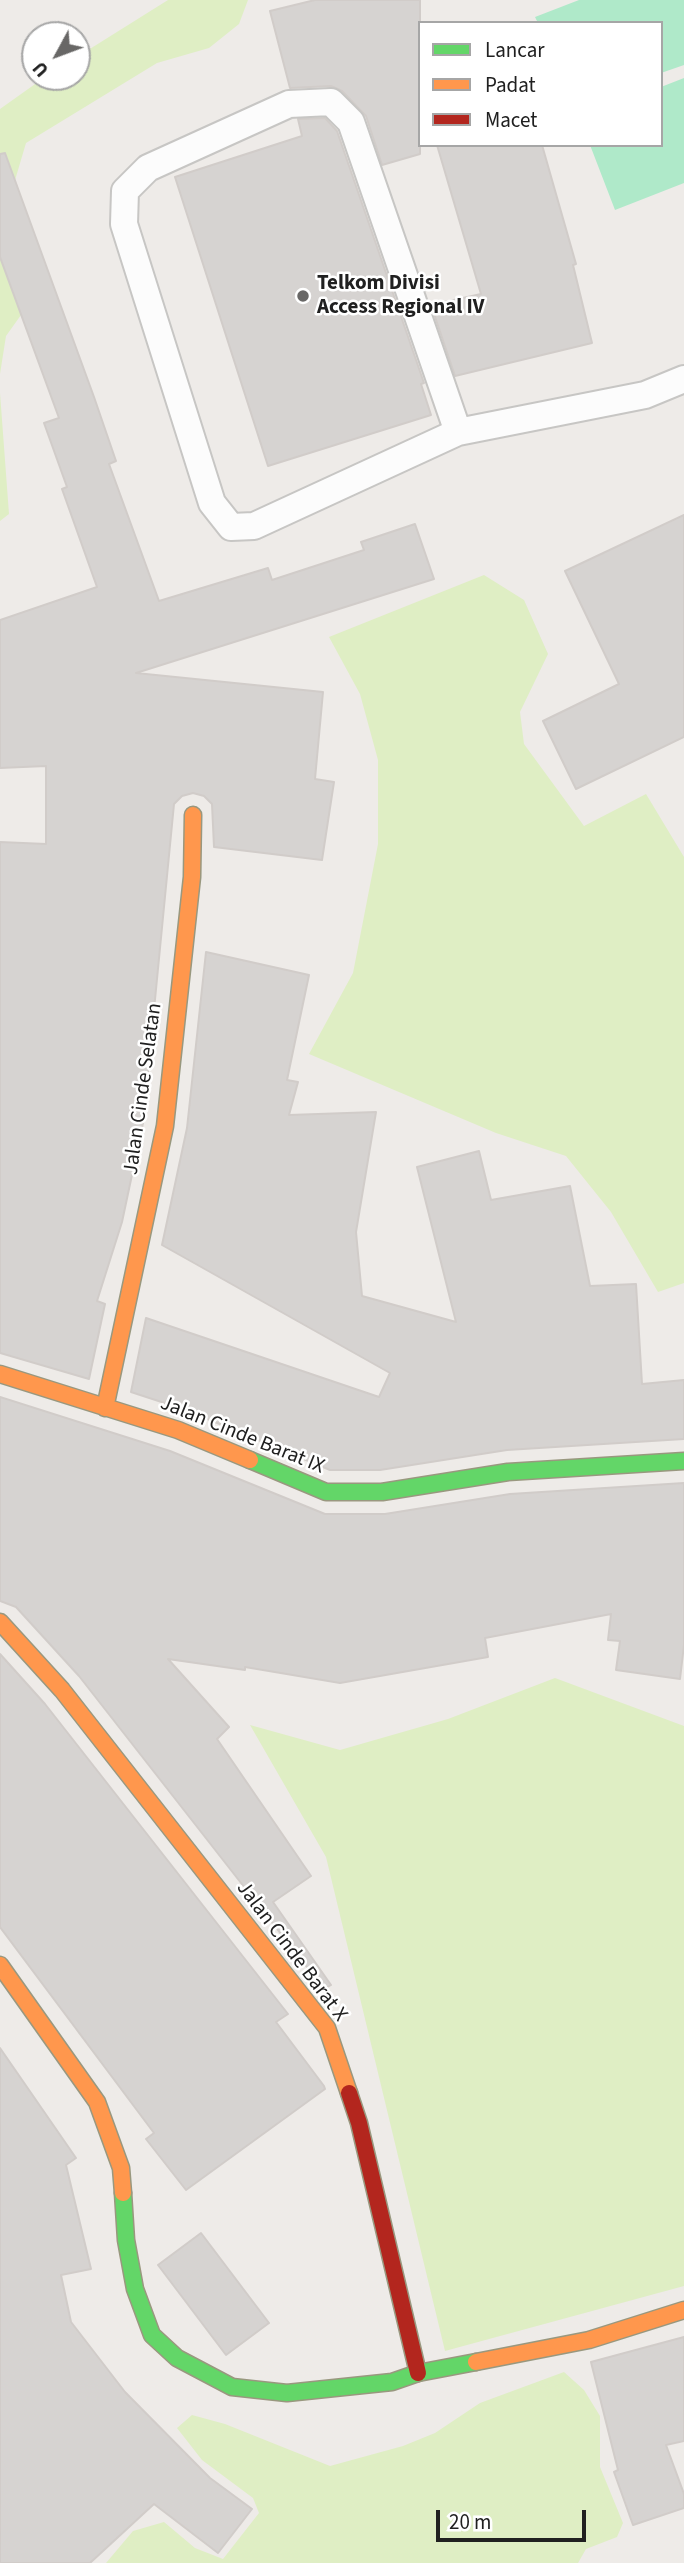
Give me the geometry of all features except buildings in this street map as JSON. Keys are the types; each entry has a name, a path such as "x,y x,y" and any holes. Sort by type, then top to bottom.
{"street":[{"name":"Jalan Cinde Selatan","path":"105,1408 164,1125 192,877 193,815"},
{"name":"Jalan Cinde Barat IX","path":"0,1374 178,1430 326,1492 382,1492 508,1472 684,1461"},
{"name":"Jalan Cinde Barat X","path":"0,1622 62,1690 327,2028 359,2123 418,2373"},
{"path":"0,1965 97,2102 121,2168 125,2240 135,2289 152,2335 177,2358 232,2387 287,2393 392,2382 418,2373 589,2340 684,2309"}],"lane":[{"path":"458,432 351,122 331,102 289,104 148,168 125,191 124,224 212,503 231,527 254,526 458,432 645,395 684,379"}],"green space":[{"path":"168,0 248,0 239,24 209,48 157,63 26,143 13,187 36,294 6,336 0,374 0,109 25,91 91,91 91,48"},
{"path":"579,0 684,0 684,65 663,72 663,21 537,21 535,17"},
{"path":"684,78 684,183 615,210 591,147 663,147 663,86"},
{"path":"0,393 9,514 0,521"},
{"path":"484,575 524,600 548,654 520,712 524,744 584,826 646,794 684,857 684,1283 658,1292 611,1212 566,1156 496,1133 309,1054 353,973 378,844 378,760 360,694 329,637"},
{"path":"555,1678 684,1726 684,2286 445,2351 326,1857 250,1725 340,1750 448,1719"},
{"path":"564,2372 584,2390 600,2416 600,2467 623,2523 617,2537 586,2549 578,2563 106,2563 133,2531 164,2522 195,2548 223,2559 259,2513 253,2498 202,2460 177,2428 192,2415 225,2424 330,2466 403,2446 435,2433 480,2403"}],"traffic: fast":[{"path":"250,1460 326,1492 382,1492 508,1472 684,1461"},
{"path":"123,2193 126,2240 135,2289 152,2335 177,2358 232,2387 287,2393 392,2382 418,2373 476,2362"}],"traffic: slow":[{"path":"105,1408 165,1126 192,877 193,815"},
{"path":"0,1374 178,1430 250,1460"},
{"path":"0,1622 62,1690 327,2028 349,2093"},
{"path":"0,1965 97,2102 121,2168 123,2193"},
{"path":"476,2362 589,2340 684,2310"}],"traffic: jam":[{"path":"349,2093 359,2123 418,2373"}],"place":[{"name":"Telkom Divisi Access Regional IV","path":"303,296"}]}
